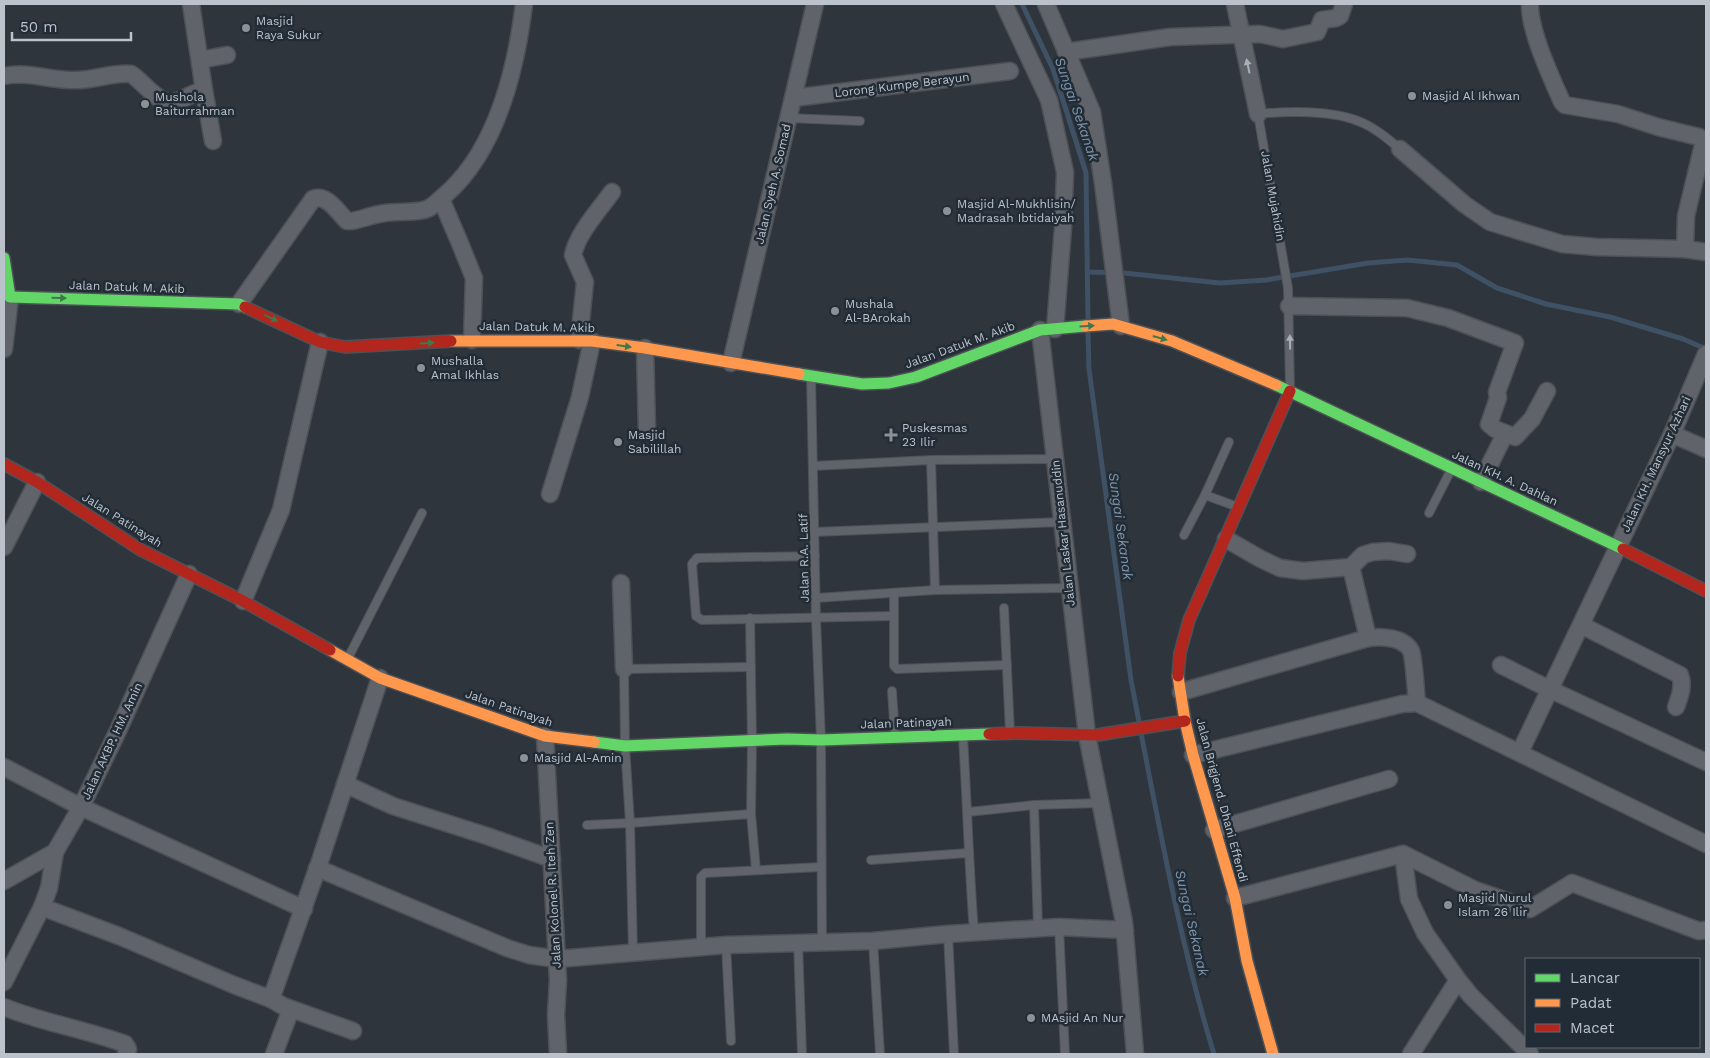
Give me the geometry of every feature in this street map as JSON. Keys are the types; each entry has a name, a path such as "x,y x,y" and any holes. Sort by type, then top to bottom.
{"street":[{"path":"191,4 212,141"},
{"path":"239,304 312,199 321,197 347,221 352,221 384,213 428,209 452,189 469,170 502,107 512,75 524,4"},
{"name":"Jalan Syeh A. Somad","path":"731,363 814,4"},
{"name":"Jalan Laskar Hasanuddin","path":"1004,4 1049,100 1065,172 1063,228 1052,329 1055,459 1069,588 1092,735 1100,803 1125,930 1135,1054"},
{"path":"1046,4 1092,112 1103,183 1117,325"},
{"name":"Jalan Mujahidin","path":"1235,4 1258,114"},
{"path":"1066,52 1170,37 1260,34 1283,39 1317,32 1322,20 1340,16 1344,4"},
{"path":"1530,4 1531,18 1544,59 1565,105 1618,114 1658,127 1699,137 1702,140 1703,145 1686,216 1685,249"},
{"path":"200,60 226,55"},
{"name":"Lorong Kumpe Berayun","path":"793,98 1010,71"},
{"path":"4,76 22,73 64,80 78,80 131,74 157,96 168,102 174,102 204,90"},
{"path":"1400,149 1464,204 1490,222 1562,244 1596,247 1685,249 1706,252"},
{"path":"550,494 580,397 585,341 585,282 573,255 588,226 612,192"},
{"path":"441,199 474,278 472,340"},
{"path":"4,258 10,296 4,349"},
{"name":"Jalan Datuk M. Akib","path":"10,296 239,304 320,342 344,347 472,340 585,341 645,348 862,384 889,383 916,377 1052,329 1117,325"},
{"path":"1289,306 1407,308 1448,318 1516,343 1497,392 1498,398 1489,424 1505,434 1515,437 1532,419 1548,391"},
{"name":"Jalan KH. A. Dahlan","path":"1117,325 1172,341 1290,391 1618,547 1706,591"},
{"path":"243,601 281,510 320,342"},
{"path":"645,348 647,431"},
{"name":"Jalan KH. Mansyur Azhari","path":"1520,752 1672,434 1705,358"},
{"name":"Jalan Brigjend. Dhani Effendi","path":"1272,1054 1247,961 1235,898 1193,755 1178,675 1189,620 1290,391"},
{"path":"1481,482 1505,434"},
{"path":"1672,434 1706,449"},
{"name":"Jalan Patinayah","path":"4,464 37,482 139,549 243,601 380,678 545,736 625,746 963,735 1092,735 1185,720"},
{"path":"4,547 37,482"},
{"path":"1226,539 1280,568 1303,571 1351,567 1363,555 1373,552 1388,551 1407,554"},
{"path":"1351,567 1368,638"},
{"name":"Jalan AKBP. HM. Amin","path":"55,852 81,807 116,735 189,574"},
{"path":"621,583 624,669"},
{"path":"1581,625 1680,675 1683,681 1682,692 1676,707"},
{"path":"1181,692 1368,638 1381,636 1403,643 1411,651 1417,703"},
{"path":"1501,664 1706,762"},
{"path":"271,999 304,909 380,678"},
{"path":"1193,755 1402,704 1417,703 1706,844"},
{"name":"Jalan Kolonel R. Iteh Zen","path":"545,736 557,959 558,991 556,1015 558,1054"},
{"path":"4,767 81,807 304,909"},
{"path":"1214,830 1389,779"},
{"path":"345,784 393,806 488,836 552,859"},
{"path":"4,880 55,852"},
{"path":"4,982 50,888 55,852"},
{"path":"1403,854 1408,896 1425,933 1471,996 1530,1054"},
{"path":"1235,898 1403,854 1475,890 1530,909 1572,883 1699,931 1706,930"},
{"path":"317,868 507,948 529,956 557,959 726,945 872,941 1038,928 1125,930"},
{"path":"42,907 119,936 291,1009 353,1031"},
{"path":"1411,1054 1458,980"},
{"path":"4,1007 24,1015 101,1035 125,1044 128,1049 126,1054"},
{"path":"274,1054 291,1009"}],"lane":[{"path":"1258,114 1284,111 1348,117 1381,133 1400,149"},
{"name":"Jalan Mujahidin","path":"1258,114 1288,288 1290,391"},
{"path":"788,118 860,122"},
{"name":"Jalan R.A. Latif","path":"810,376 821,740 822,943"},
{"path":"1184,535 1229,442"},
{"path":"813,466 931,460 1055,459"},
{"path":"931,460 935,590"},
{"path":"1429,513 1452,468"},
{"path":"1205,495 1240,508"},
{"path":"347,660 422,513"},
{"path":"814,532 1062,522"},
{"path":"815,556 697,558 692,564 697,618 702,620 894,616"},
{"path":"816,598 935,590 1069,588"},
{"path":"894,594 894,666 897,669 1006,665"},
{"path":"1004,608 1010,734"},
{"path":"750,618 751,814 756,870"},
{"path":"633,953 624,669 751,667"},
{"path":"892,692 895,738"},
{"path":"963,735 968,812 968,853 974,932"},
{"path":"968,812 1034,805 1100,803"},
{"path":"1034,805 1038,928"},
{"path":"586,825 751,814"},
{"path":"871,860 968,853"},
{"path":"701,948 702,875 705,873 821,867"},
{"path":"1059,927 1065,1054"},
{"path":"948,934 954,1054"},
{"path":"872,941 880,1054"},
{"path":"798,943 802,1054"},
{"path":"726,945 731,1041"}],"waterway":[{"name":"Sungai Sekanak","path":"1022,4 1053,69 1086,173 1088,321"},
{"path":"1088,272 1124,273 1220,283 1266,280 1368,263 1408,260 1457,265 1497,288 1546,304 1610,317 1683,339 1706,349"},
{"name":"Sungai Sekanak","path":"1088,332 1089,369 1131,680 1139,722"},
{"name":"Sungai Sekanak","path":"1141,733 1182,935 1214,1054"}],"traffic: fast":[{"path":"4,258 10,297 239,304 245,307"},
{"path":"799,374 862,384 889,383 916,377 1040,330 1086,326"},
{"path":"1276,385 1623,549"},
{"path":"594,742 625,746 787,739 821,740 989,734"}],"traffic: slow":[{"path":"1086,326 1113,324 1172,341 1276,385"},
{"path":"451,341 592,341 799,374"},
{"path":"330,650 380,678 545,736 594,742"},
{"path":"1178,676 1185,721 1193,755 1235,898 1247,961 1273,1054"}],"traffic: jam":[{"path":"245,307 320,342 345,347 451,341"},
{"path":"1178,676 1180,653 1189,620 1290,391"},
{"path":"4,464 37,482 139,549 243,601 330,650"},
{"path":"1623,549 1706,591"},
{"path":"989,734 1097,735 1185,721"}],"place":[{"name":"Masjid Raya Sukur","path":"246,28"},
{"name":"Masjid Al Ikhwan","path":"1412,96"},
{"name":"Mushola Baiturrahman","path":"145,104"},
{"name":"Masjid Al-Mukhlisin/ Madrasah Ibtidaiyah","path":"947,211"},
{"name":"Mushala Al-BArokah","path":"835,311"},
{"name":"Mushalla Amal Ikhlas","path":"421,368"},
{"name":"Puskesmas 23 Ilir","path":"891,435"},
{"name":"Masjid Sabilillah","path":"618,442"},
{"name":"Masjid Al-Amin","path":"524,758"},
{"name":"Masjid Nurul Islam 26 Ilir","path":"1448,905"},
{"name":"MAsjid An Nur","path":"1031,1018"}]}
